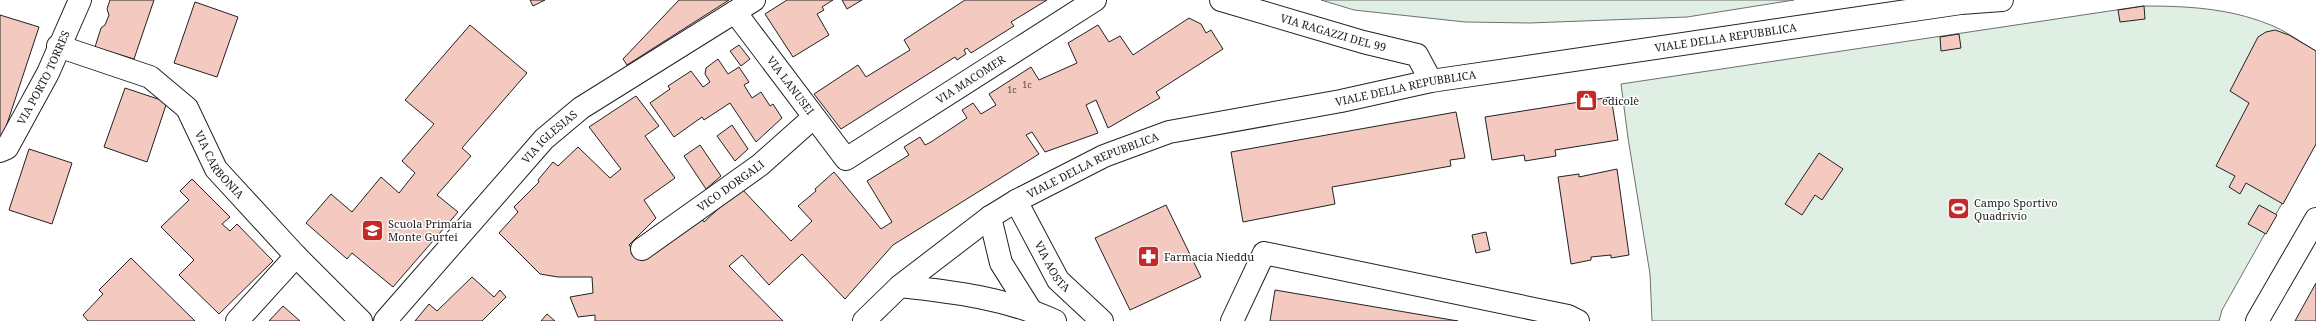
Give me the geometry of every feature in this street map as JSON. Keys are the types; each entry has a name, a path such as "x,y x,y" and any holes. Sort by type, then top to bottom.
{"street":[{"name":"VIA PORTO TORRES","path":"0,150 7,148 48,73 58,46 80,0"},
{"name":"VIA IGLESIAS","path":"384,321 544,139 581,108 754,0"},
{"name":"VIA MACOMER","path":"846,159 1095,0"},
{"name":"VIA RAGAZZI DEL 99","path":"1221,0 1363,42 1417,55 1431,81"},
{"name":"VIALE DELLA REPUBBLICA","path":"864,321 900,286 990,217 1104,156 1169,132 1341,101 1431,81 1961,3 2002,0"},
{"name":"VIA LANUSEI","path":"735,12 846,159"},
{"name":"VIA CARBONIA","path":"58,46 150,77 187,108 216,169 296,256 361,321"},
{"name":"VICO DORGALI","path":"642,249 760,165 814,117"},
{"name":"VIA AOSTA","path":"1016,202 1058,280 1102,321"},
{"path":"990,217 1001,263 1030,309"},
{"path":"2258,321 2316,219"},
{"path":"1232,321 1264,253 1561,314 1578,321"},
{"path":"237,321 296,256"},
{"path":"900,286 966,293 1030,309 1055,321"}],"green space":[{"path":"1321,0 1794,0 1687,17 1530,23 1465,22 1354,10"},
{"name":"Campo Sportivo Quadrivio","path":"2143,6 2191,7 2238,14 2274,27 2316,51 2316,143 2222,310 2219,321 1652,321 1650,274 1628,138 1621,84"}],"building":[{"path":"110,0 154,0 134,59 95,47 101,28 105,25 109,15 107,9"},
{"path":"530,0 545,0 533,6"},
{"path":"679,0 729,0 627,65 623,59"},
{"path":"787,0 833,0 822,7 824,10 817,14 829,35 793,57 765,14"},
{"path":"842,0 862,0 847,9"},
{"path":"965,0 1047,0 1011,22 1014,26 971,53 967,48 964,50 966,54 957,60 955,57 841,129 814,94 858,65 866,77 910,50 904,40"},
{"path":"195,2 238,17 217,77 174,63"},
{"path":"2144,6 2145,19 2120,22 2118,10"},
{"path":"0,15 39,27 2,139 0,139"},
{"path":"1189,18 1201,24 1206,33 1211,30 1223,49 1156,92 1160,98 1108,128 1096,100 1086,105 1098,133 1045,152 1032,132 1026,135 1039,154 893,245 845,299 802,254 769,285 742,255 729,266 783,321 595,321 595,315 578,317 570,297 593,293 592,277 558,277 540,274 499,233 518,212 514,207 539,182 538,180 553,162 558,166 578,147 610,178 621,169 589,127 636,96 659,126 645,136 675,178 644,200 656,218 629,245 642,261 700,216 704,222 741,188 791,241 812,221 798,206 816,191 815,189 834,172 881,229 892,222 867,181 909,155 904,147 920,137 925,145 931,142 967,118 962,110 973,103 981,114 996,105 989,94 1031,67 1039,80 1077,63 1068,43 1098,25 1109,42 1120,36 1133,55"},
{"path":"470,25 527,73 462,148 471,156 437,195 458,212 393,287 352,253 347,259 306,223 331,194 352,212 381,177 399,193 415,173 402,161 434,124 405,100"},
{"path":"2275,30 2289,35 2316,51 2316,144 2283,204 2246,183 2240,194 2229,187 2235,176 2216,166 2249,103 2230,91 2258,37 2266,32"},
{"path":"1959,34 1961,48 1941,51 1940,37"},
{"path":"739,45 750,59 741,66 730,51"},
{"path":"718,59 728,74 739,67 749,82 744,85 752,98 761,92 770,106 773,104 782,118 756,142 730,103 704,120 702,117 674,137 650,103 670,89 668,86 691,71 703,87 710,82 705,74 706,68"},
{"path":"125,88 167,102 147,162 104,147"},
{"path":"1611,97 1618,140 1555,150 1556,156 1525,161 1524,155 1492,160 1485,117"},
{"path":"1456,112 1465,158 1450,160 1451,166 1332,187 1335,204 1243,222 1231,152"},
{"path":"732,125 748,149 735,161 717,136"},
{"path":"700,145 721,176 706,189 684,156"},
{"path":"29,149 72,163 52,224 9,210"},
{"path":"1819,153 1843,169 1822,200 1815,195 1802,215 1785,204"},
{"path":"1617,169 1629,255 1611,258 1611,255 1591,257 1591,260 1571,264 1558,177 1579,174 1579,177"},
{"path":"192,179 230,217 222,224 230,231 237,224 273,261 219,314 179,275 194,260 161,227 189,200 180,191"},
{"path":"1166,205 1201,277 1130,310 1095,238"},
{"path":"2259,205 2277,215 2266,234 2248,224"},
{"path":"1486,232 1490,250 1476,253 1472,235"},
{"path":"131,258 195,321 88,321 83,315 103,294 99,290"},
{"path":"472,277 494,297 500,290 506,297 482,321 415,321 429,304 437,311"},
{"path":"2316,283 2316,321 2295,321"},
{"path":"1275,290 1458,321 1270,321"},
{"path":"283,306 300,321 269,321"},
{"path":"547,314 555,321 541,321"}],"place":[{"name":"edicolè","path":"1586,101"},
{"name":"Campo Sportivo Quadrivio","path":"1959,209"},
{"name":"Scuola Primaria Monte Gurtei","path":"372,230"},
{"name":"Farmacia Nieddu","path":"1148,257"}]}
